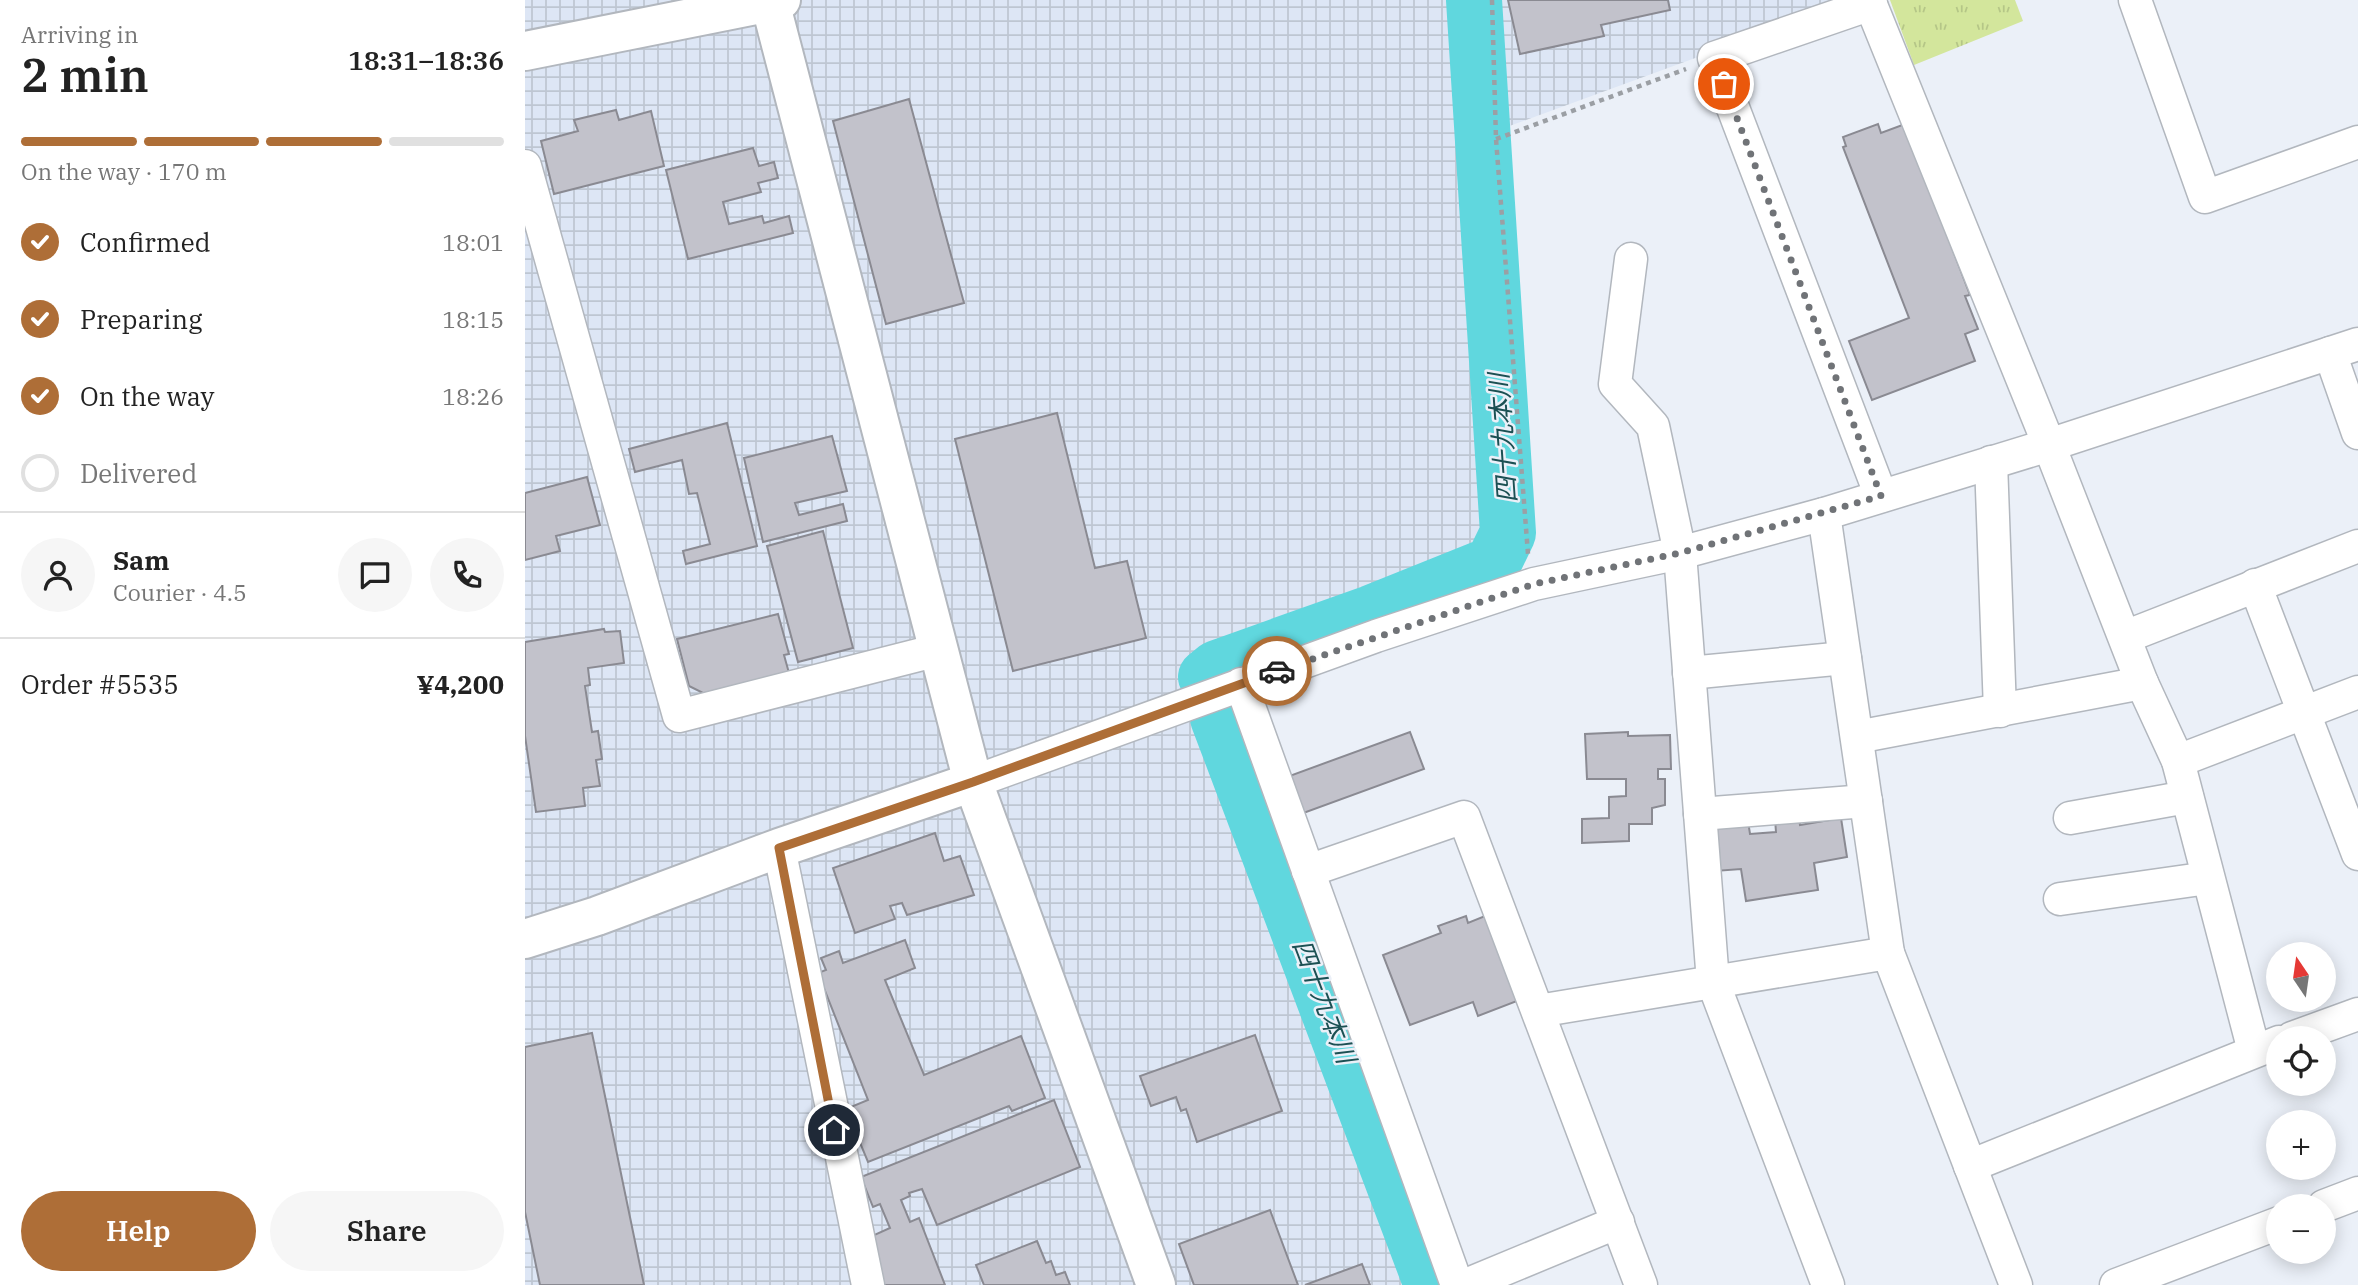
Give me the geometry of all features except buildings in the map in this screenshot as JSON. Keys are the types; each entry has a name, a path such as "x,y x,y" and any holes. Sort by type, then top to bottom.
{"street":[{"path":"2134,0 2205,197 2358,142"},
{"path":"525,51 776,1 973,782 1156,1285"},
{"path":"1881,496 1714,58 1870,2 2142,683 2178,761 2208,877 2266,1047 1971,1166"},
{"path":"525,166 679,716 938,650"},
{"path":"1631,259 1615,384 1653,426 1680,553 1713,982 1828,1285"},
{"path":"525,939 597,916 779,848 973,782 1241,684 1534,584 1680,553 1824,514 2049,445 2344,348 2358,433"},
{"path":"1991,462 2000,711"},
{"path":"1824,514 1888,953 2016,1285"},
{"path":"2125,637 2358,546"},
{"path":"2255,585 2358,854"},
{"path":"1689,673 1845,658"},
{"path":"1857,737 2142,683"},
{"path":"1241,684 1457,1285"},
{"path":"2178,761 2358,692"},
{"path":"2070,818 2187,797"},
{"path":"1700,814 1866,801"},
{"path":"1308,871 1464,817 1641,1285"},
{"path":"779,848 868,1285"},
{"path":"2060,899 2208,877"},
{"path":"1538,1011 1888,953"},
{"path":"2325,1026 2358,1014"},
{"path":"2336,1201 2358,1193"},
{"path":"1465,1285 1618,1222"},
{"path":"2116,1285 2266,1228"}],"path":[{"path":"1492,0 1496,139 1516,374 1527,550 1534,584"},
{"path":"1496,139 1714,58"}],"shaded area":[{"path":"525,0 1836,0 1698,57 1504,128 1518,550 1510,565 1490,575 1243,672 1460,1285 525,1285"}],"green space":[{"path":"1890,0 2015,0 2023,21 1914,65"}],"waterway":[{"name":"四十九本川","path":"1206,677 1217,668 1371,613 1493,564 1508,533 1474,0"},
{"name":"四十九本川","path":"1218,718 1432,1285"}],"way so far":[{"path":"1277,671 1534,584 1680,553 1881,496 1724,84"}],"route":[{"path":"834,1130 779,848 973,782 1277,671"}]}
